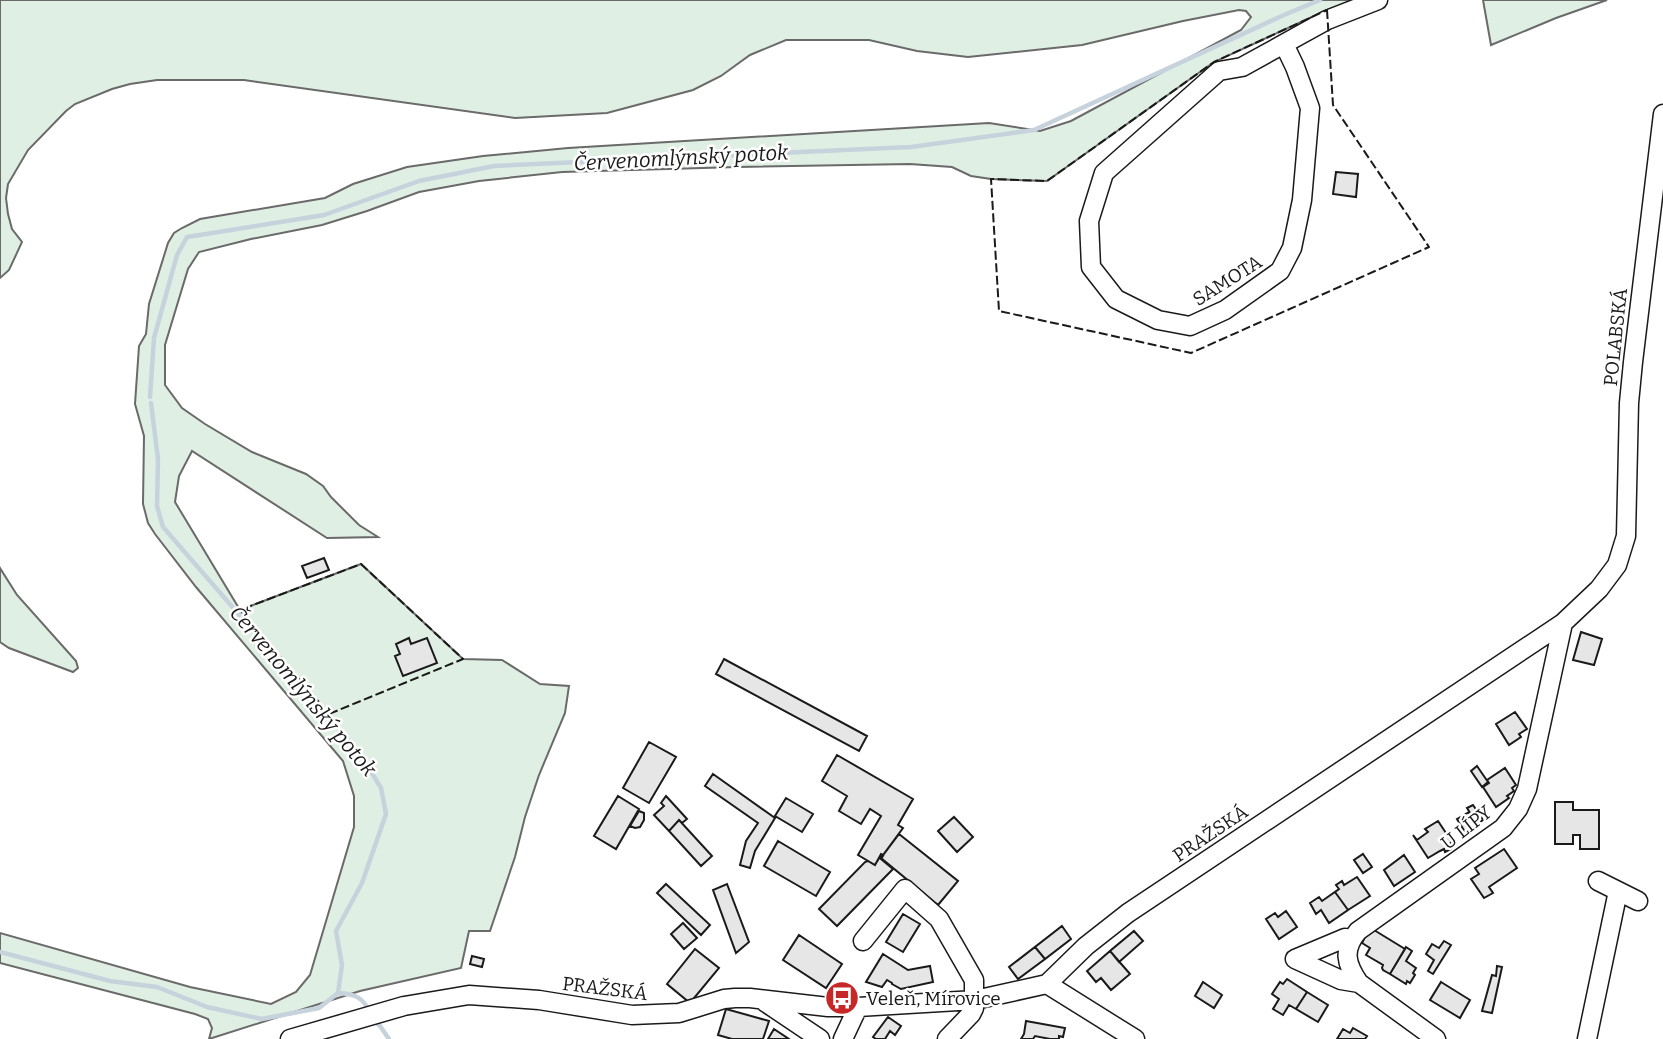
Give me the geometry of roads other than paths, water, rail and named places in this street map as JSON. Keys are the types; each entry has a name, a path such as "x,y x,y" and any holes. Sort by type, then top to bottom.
{"street":[{"name":"SAMOTA","path":"1284,44 1310,108 1302,200 1292,248 1280,271 1225,310 1190,326 1158,320 1116,299 1091,267 1089,221 1104,173 1219,71 1242,67 1327,20 1378,0"},
{"name":"POLABSKÁ","path":"1617,565 1626,536 1630,389 1663,114"},
{"name":"PRAŽSKÁ","path":"1047,984 1086,946 1128,913 1563,623 1599,589 1617,565"},
{"name":"U LÍPY","path":"1436,1039 1359,983 1341,981 1295,959 1345,938 1351,939 1358,931 1503,828 1518,809 1527,789 1563,623"},
{"path":"1598,881 1638,901"},
{"path":"863,942 905,889 939,919 974,980 975,1000 971,1014 947,1039"},
{"path":"1587,1039 1618,891"},
{"path":"1351,939 1348,960 1359,983"},
{"path":"844,1039 858,1007 975,1000 1047,984 1135,1039"},
{"name":"PRAŽSKÁ","path":"290,1039 404,1006 469,995 539,1000 632,1015 667,1014 724,999 743,998 828,1007 858,1007"},
{"path":"762,999 820,1039"}],"waterway":[{"name":"Červenomlýnský potok","path":"150,397 154,338 177,255 187,237 324,215 419,181 494,166 911,147 1034,130 1320,0"},
{"name":"Červenomlýnský potok","path":"151,403 158,459 157,506 163,527 361,755 381,788 386,814 362,883 336,931 342,965 338,993"},
{"path":"0,952 110,981 157,987 207,1007 262,1019 319,1008 338,993"},
{"path":"338,993 358,997 370,1013"},
{"path":"374,1021 389,1039"}],"place":[{"name":"Veleň, Mírovice","path":"842,998"}]}
